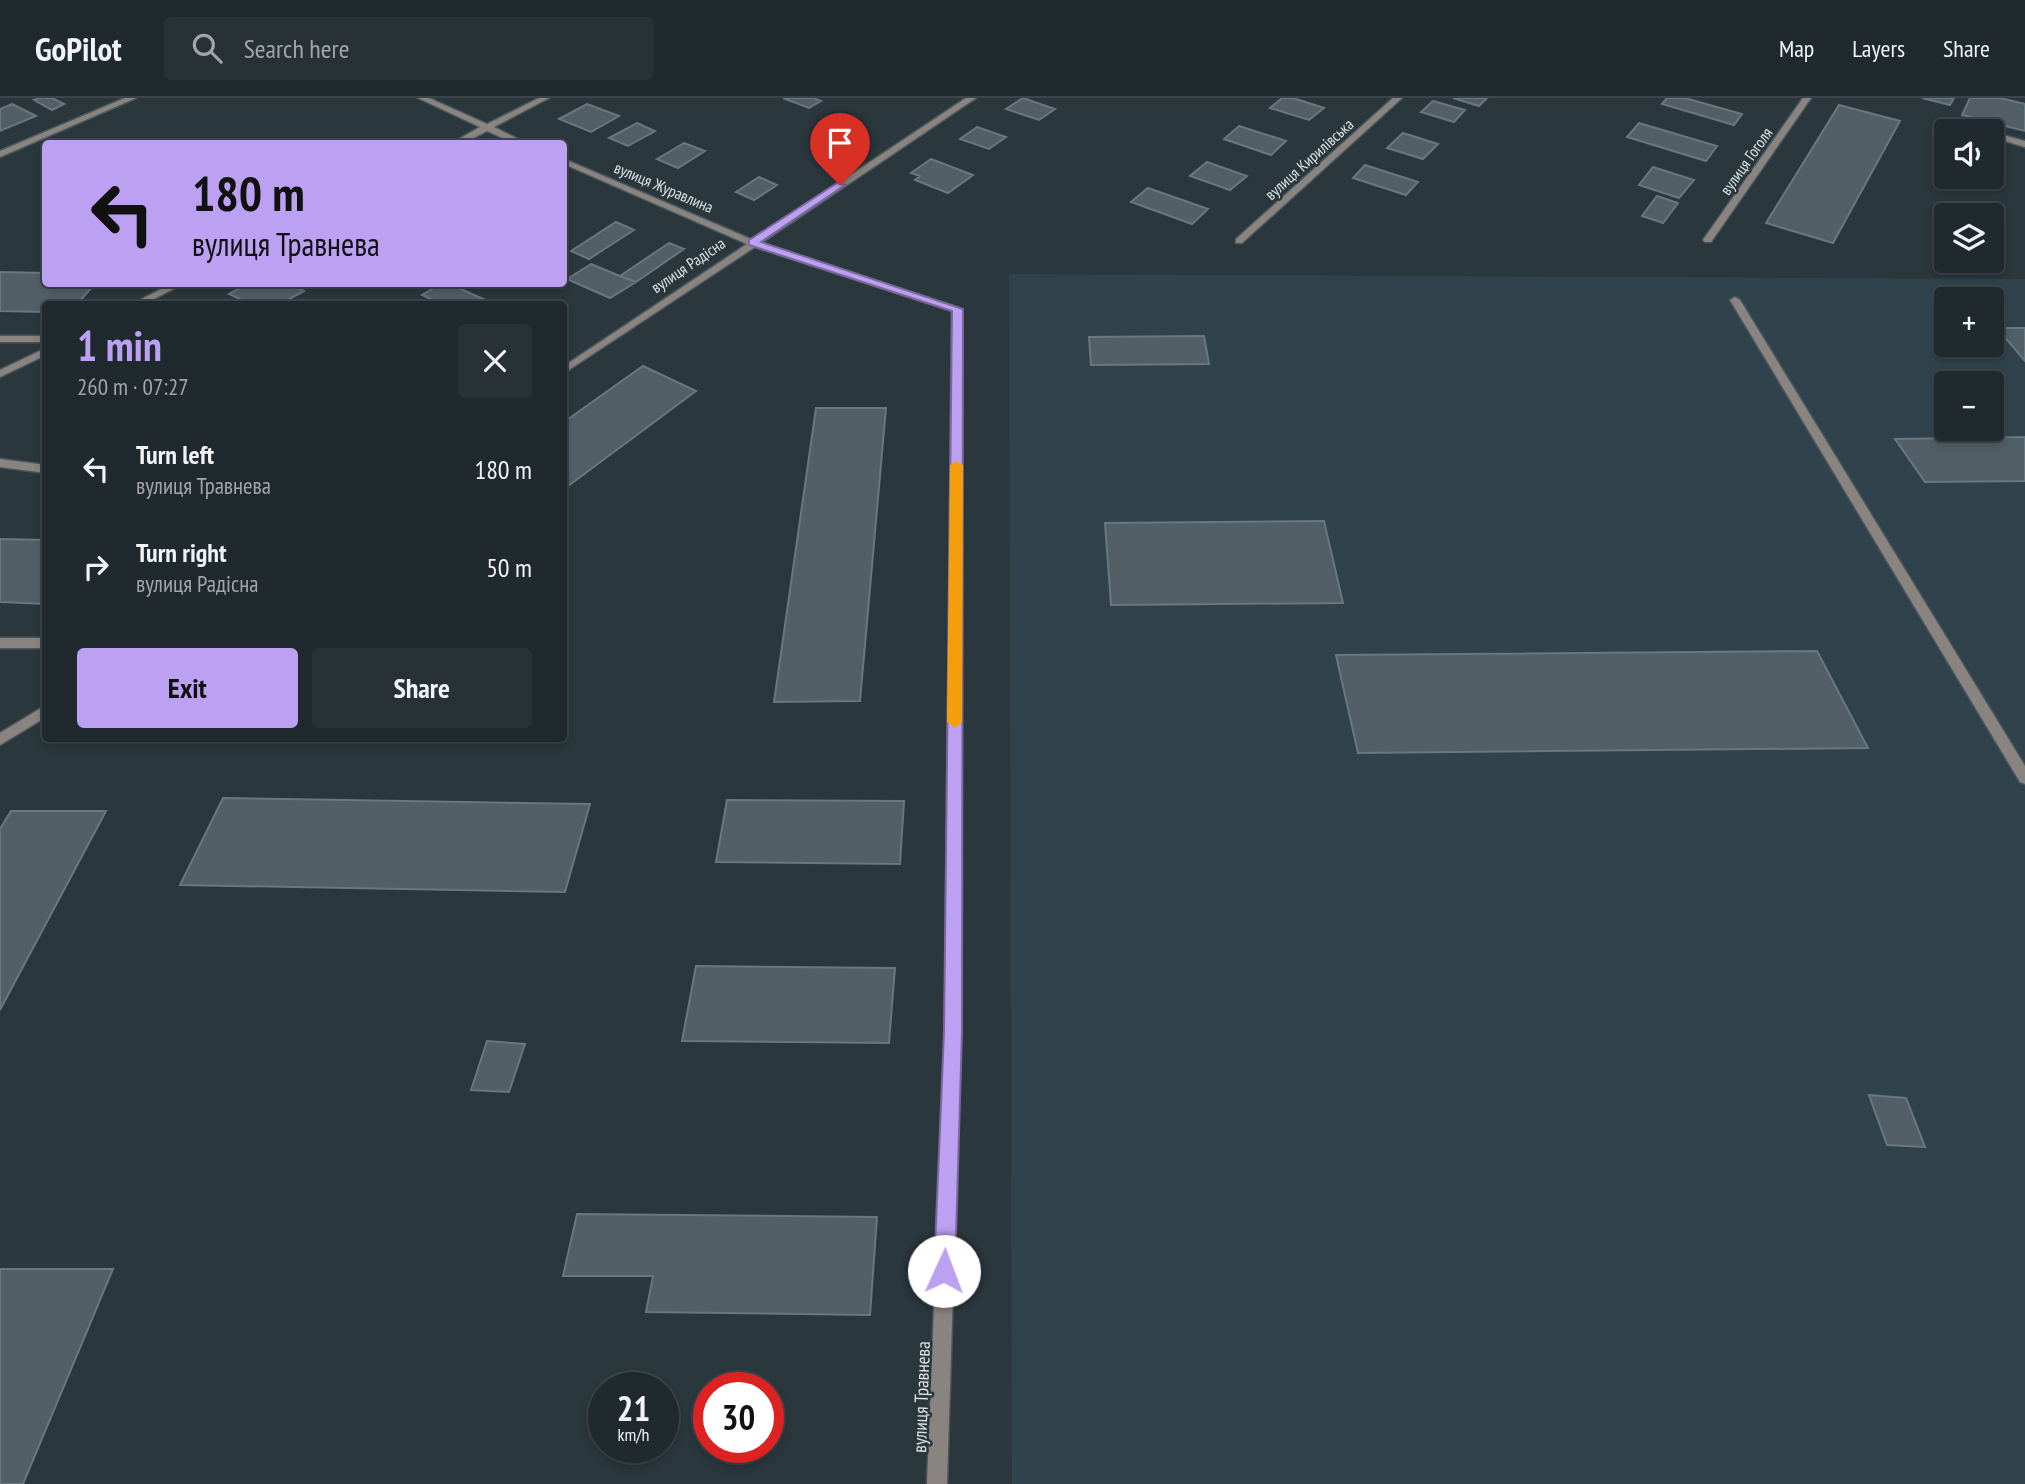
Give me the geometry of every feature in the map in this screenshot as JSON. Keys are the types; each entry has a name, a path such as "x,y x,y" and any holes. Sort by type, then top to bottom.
{"street":[{"path":"0,154 132,98"},
{"path":"422,98 515,140"},
{"path":"462,140 545,98"},
{"name":"вулиця Радісна","path":"567,368 972,98"},
{"name":"вулиця Кирилівська","path":"1239,241 1398,98"},
{"name":"вулиця Гоголя","path":"1708,240 1807,98"},
{"path":"2004,138 2025,144"},
{"name":"вулиця Журавлина","path":"567,162 753,243"},
{"name":"вулиця Травнева","path":"753,243 957,309 953,1032 937,1484"},
{"path":"143,301 172,287"},
{"path":"1735,300 2025,778"},
{"path":"0,338 42,339"},
{"path":"0,374 42,353"},
{"path":"0,463 42,468"},
{"path":"0,643 42,643"},
{"path":"0,740 42,713"}],"shaded area":[{"path":"1009,274 2025,279 2025,1484 1012,1484"}],"building":[{"path":"52,98 64,104 52,110 34,100"},
{"path":"783,98 814,98 821,101 809,108"},
{"path":"1023,98 1055,109 1039,120 1006,109"},
{"path":"1282,98 1293,98 1324,108 1309,120 1270,108"},
{"path":"1453,98 1487,98 1479,106"},
{"path":"1667,98 1685,98 1742,114 1734,125 1662,104"},
{"path":"1922,98 1954,98 1950,105"},
{"path":"1970,98 2000,98 2025,104 2025,131 2004,126 2004,119 1978,119 1962,115"},
{"path":"1433,101 1465,110 1454,122 1421,112"},
{"path":"12,104 36,116 0,131 0,109"},
{"path":"587,104 619,116 591,132 559,119"},
{"path":"1839,105 1900,121 1833,243 1766,223"},
{"path":"637,123 655,131 628,146 609,138"},
{"path":"1639,123 1717,146 1706,161 1627,137"},
{"path":"1239,126 1286,141 1271,155 1224,139"},
{"path":"977,127 1006,137 989,149 960,139"},
{"path":"1403,133 1438,144 1423,159 1387,148"},
{"path":"684,143 705,151 678,168 657,159"},
{"path":"931,159 973,175 948,193 915,180 920,176 911,173"},
{"path":"1207,162 1247,176 1230,190 1190,176"},
{"path":"1365,165 1418,182 1406,195 1353,178"},
{"path":"1653,167 1694,180 1679,198 1639,185"},
{"path":"759,177 777,185 754,200 736,192"},
{"path":"1148,188 1208,209 1192,224 1131,202"},
{"path":"1657,196 1678,203 1663,223 1642,216"},
{"path":"616,222 634,230 589,259 571,251"},
{"path":"669,243 684,249 636,282 620,276"},
{"path":"591,264 636,282 610,298 567,279"},
{"path":"0,272 42,273 42,287 92,287 80,301 42,301 42,312 0,311"},
{"path":"242,287 295,287 304,291 286,301 244,301 229,294"},
{"path":"436,287 457,287 488,301 435,301 422,295"},
{"path":"2004,328 2025,328 2025,361 2004,336"},
{"path":"1204,336 1209,364 1091,365 1089,337"},
{"path":"643,366 696,391 567,487 567,420"},
{"path":"816,408 886,408 860,701 774,702"},
{"path":"2004,437 2025,437 2025,481 1925,482 1895,439 2004,441"},
{"path":"1324,521 1343,603 1111,605 1105,523"},
{"path":"0,539 42,540 42,604 0,602"},
{"path":"1817,651 1868,748 1358,753 1336,655"},
{"path":"223,798 590,804 565,892 180,885"},
{"path":"727,800 904,801 900,864 716,862"},
{"path":"11,811 106,811 0,1010 0,829"},
{"path":"696,966 895,968 889,1043 682,1041"},
{"path":"487,1041 525,1044 509,1092 471,1090"},
{"path":"1869,1095 1906,1098 1925,1147 1887,1145"},
{"path":"577,1214 877,1217 870,1315 646,1312 653,1276 563,1276"},
{"path":"0,1269 113,1269 23,1484 0,1484"}],"slow traffic":[{"path":"955,722 956,465"}],"route":[{"path":"840,185 753,243 957,309 953,1032 944,1271"}]}
